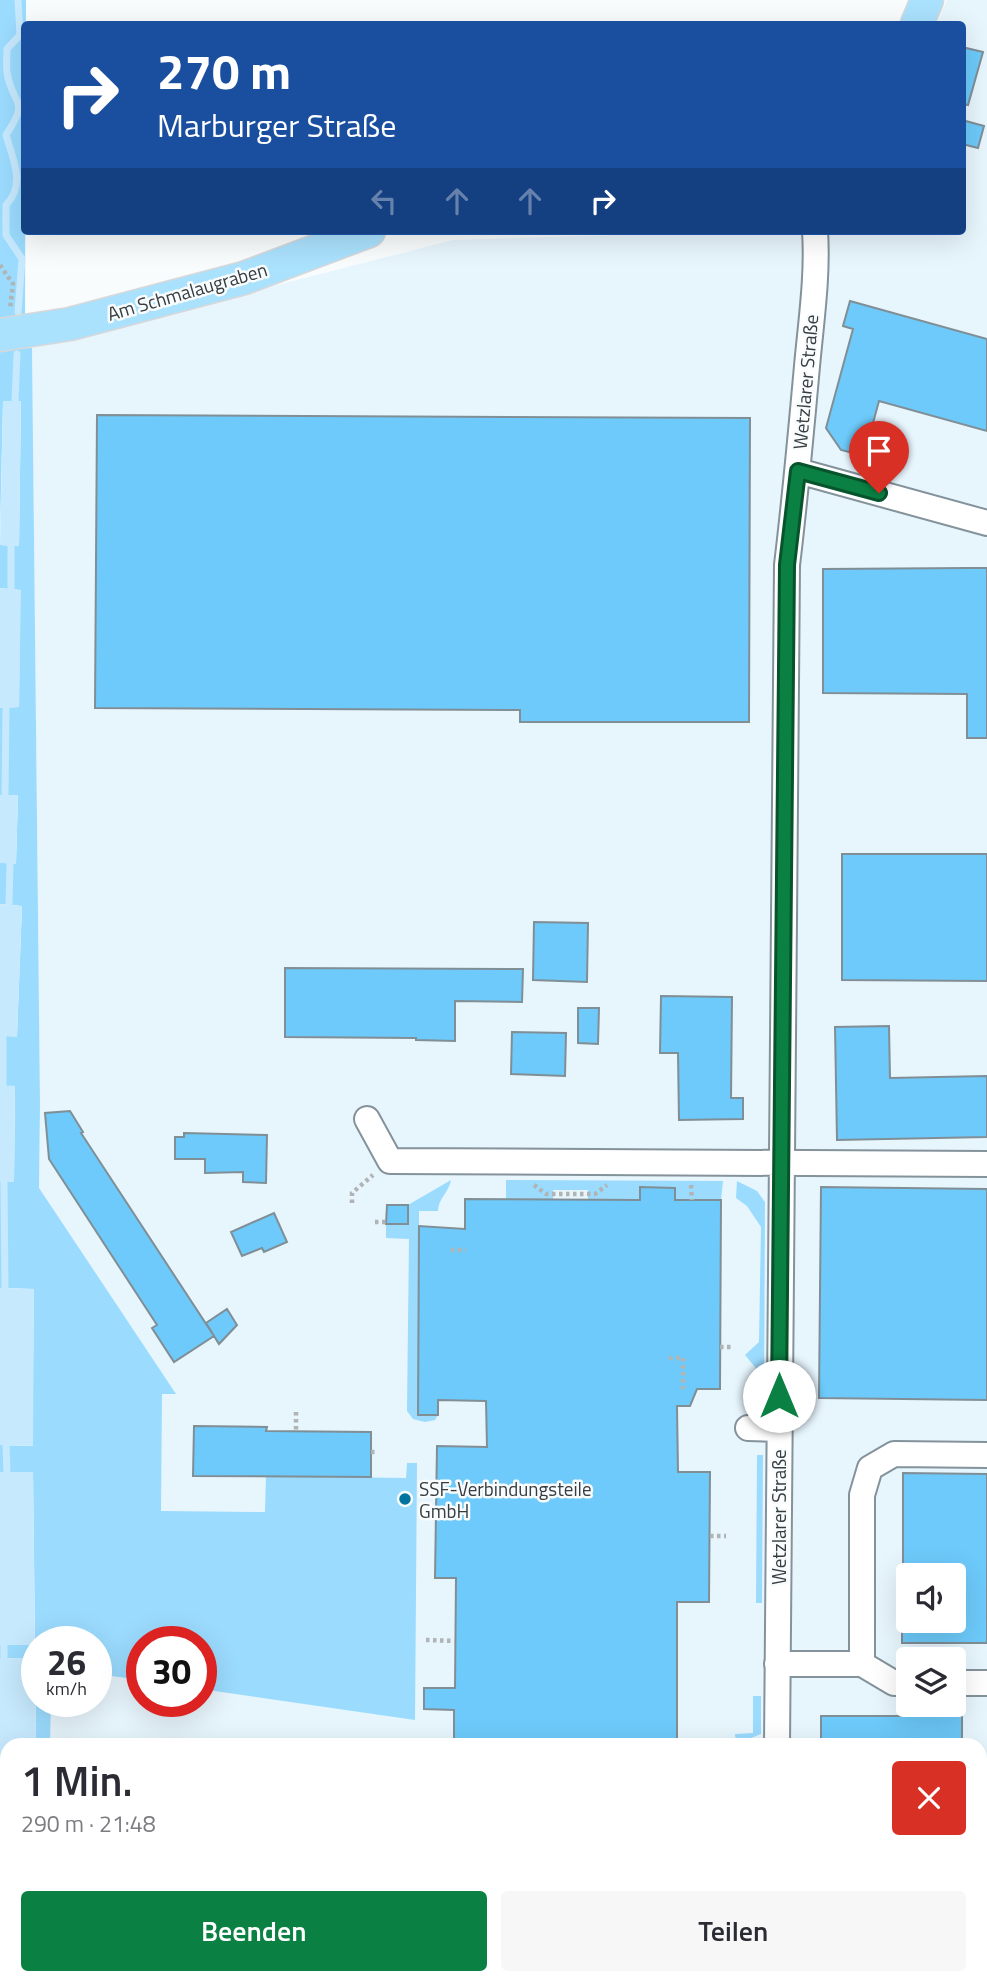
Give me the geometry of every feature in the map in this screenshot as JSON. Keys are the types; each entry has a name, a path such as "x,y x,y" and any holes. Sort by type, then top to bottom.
{"main road":[{"path":"917,21 926,0"},
{"name":"Am Schmalaugraben","path":"4,335 70,324 244,278 358,235"}],"street":[{"name":"Wetzlarer Straße","path":"777,1738 787,565 816,261 815,235"},
{"path":"798,471 987,523"},
{"path":"367,1119 390,1161 987,1164"},
{"path":"740,1427 779,1429"},
{"path":"862,1664 862,1494 870,1468 894,1454 987,1455"},
{"path":"777,1664 862,1664 896,1683"},
{"path":"966,1683 987,1683"}],"path":[{"path":"0,265 13,284 4,335"},
{"path":"352,1203 352,1193 390,1161"},
{"path":"532,1184 546,1194 557,1197 595,1194 609,1184"},
{"path":"691,1184 692,1200"},
{"path":"375,1222 386,1222"},
{"path":"451,1250 466,1250"},
{"path":"720,1347 731,1347"},
{"path":"669,1358 683,1358 683,1389"},
{"path":"296,1412 296,1432"},
{"path":"426,1515 436,1518"},
{"path":"710,1536 726,1536"},
{"path":"426,1640 455,1641"}],"shaded area":[{"path":"0,0 26,0 26,21 21,21 21,235 25,235 25,320 0,318"},
{"path":"947,0 987,0 987,1738 50,1738 51,1717 112,1717 112,1626 94,1626 39,1188 32,348 453,240 618,235 966,235 966,21 938,21"},
{"path":"32,348 39,1188 176,1394 162,1394 161,1511 265,1512 266,1476 406,1478 407,1463 417,1463 415,1720 217,1691 217,1626 126,1626 126,1678 112,1676 112,1626 35,1626 33,1472 0,1472 0,1445 32,1446 34,1289 0,1288 0,1182 14,1182 15,1087 0,1085 0,1036 17,1036 22,906 0,904 0,863 16,863 18,795 0,795 0,708 19,707 20,590 0,588 0,545 19,546 21,401 3,402 0,532 0,349"},
{"path":"3,401 21,401 19,546 0,545"},
{"path":"0,588 21,590 19,707 0,708"},
{"path":"0,795 18,795 16,864 0,863"},
{"path":"0,904 22,906 17,1037 0,1036"},
{"path":"0,1085 15,1086 14,1182 0,1182"},
{"path":"451,1180 438,1211 419,1211 418,1414 438,1415 435,1420 425,1422 413,1419 407,1411 409,1239 386,1238 386,1224 408,1224 408,1205"},
{"path":"506,1180 723,1181 721,1200 588,1199 588,1190 553,1190 553,1199 506,1199"},
{"path":"737,1181 757,1191 765,1202 764,1399 746,1399 759,1384 759,1372 745,1355 759,1342 761,1227 747,1206 736,1198"},
{"path":"0,1288 34,1289 33,1446 0,1445"},
{"path":"757,1455 763,1455 762,1603 756,1603"},
{"path":"0,1472 33,1472 35,1626 21,1626 21,1645 0,1645"},
{"path":"0,1645 21,1645 21,1659 0,1658"},
{"path":"0,1658 21,1659 21,1717 36,1717 36,1738 0,1738"},
{"path":"753,1696 761,1696 761,1734 751,1738 735,1738 735,1734 753,1733"},
{"path":"36,1717 51,1717 50,1738 36,1738"}],"building":[{"path":"966,48 983,52 966,105"},
{"path":"966,121 984,126 978,148 966,145"},
{"path":"850,301 987,339 987,431 879,401 864,456 841,450 826,428 853,329 843,326"},
{"path":"97,415 750,418 749,722 520,722 520,710 95,708"},
{"path":"987,568 987,738 967,738 967,694 823,693 823,569"},
{"path":"842,854 987,854 987,981 842,980"},
{"path":"534,922 588,923 587,982 533,980"},
{"path":"285,968 523,969 522,1002 455,1001 455,1041 285,1037"},
{"path":"661,996 732,997 731,1098 743,1098 743,1119 679,1120 678,1053 660,1053"},
{"path":"578,1008 599,1008 598,1044 578,1043"},
{"path":"889,1026 890,1078 987,1076 987,1137 837,1140 835,1027"},
{"path":"512,1032 566,1033 565,1076 511,1074"},
{"path":"70,1111 83,1132 81,1133 214,1336 174,1362 152,1328 157,1325 49,1159 45,1113"},
{"path":"184,1133 267,1135 266,1183 243,1182 243,1172 205,1173 205,1159 175,1159 175,1137 184,1137"},
{"path":"640,1187 675,1188 675,1200 721,1200 720,1389 697,1389 690,1406 677,1406 678,1472 710,1472 709,1602 677,1602 677,1738 454,1738 454,1710 424,1709 424,1688 455,1688 456,1578 435,1578 437,1446 487,1447 486,1401 438,1400 438,1415 418,1415 419,1226 465,1229 465,1199 640,1200"},
{"path":"821,1187 987,1189 987,1400 819,1398"},
{"path":"387,1205 408,1205 408,1224 386,1224"},
{"path":"274,1213 287,1242 264,1252 262,1248 242,1256 231,1232"},
{"path":"227,1309 237,1325 219,1344 206,1323"},
{"path":"194,1426 267,1427 266,1431 371,1432 371,1477 193,1476"},
{"path":"903,1473 987,1474 987,1643 902,1643 902,1633 966,1633 966,1563 903,1563"},
{"path":"821,1716 962,1717 962,1738 821,1738"}],"waterway":[{"path":"18,0 20,35 7,49 7,72 19,108 6,135 17,180 12,197 6,205 6,235 22,259 18,312"},
{"path":"15,401 17,354"},
{"path":"11,546 11,589"},
{"path":"5,795 6,708"},
{"path":"9,904 10,863"},
{"path":"3,1036 3,1085"},
{"path":"4,1182 5,1288"},
{"path":"6,1445 7,1472"},
{"path":"4,1645 4,1658"},
{"path":"0,1808 0,1822"}],"place":[{"name":"SSF-Verbindungsteile GmbH","path":"405,1499"}],"route":[{"path":"779,1396 787,565 798,471 879,493"}]}
